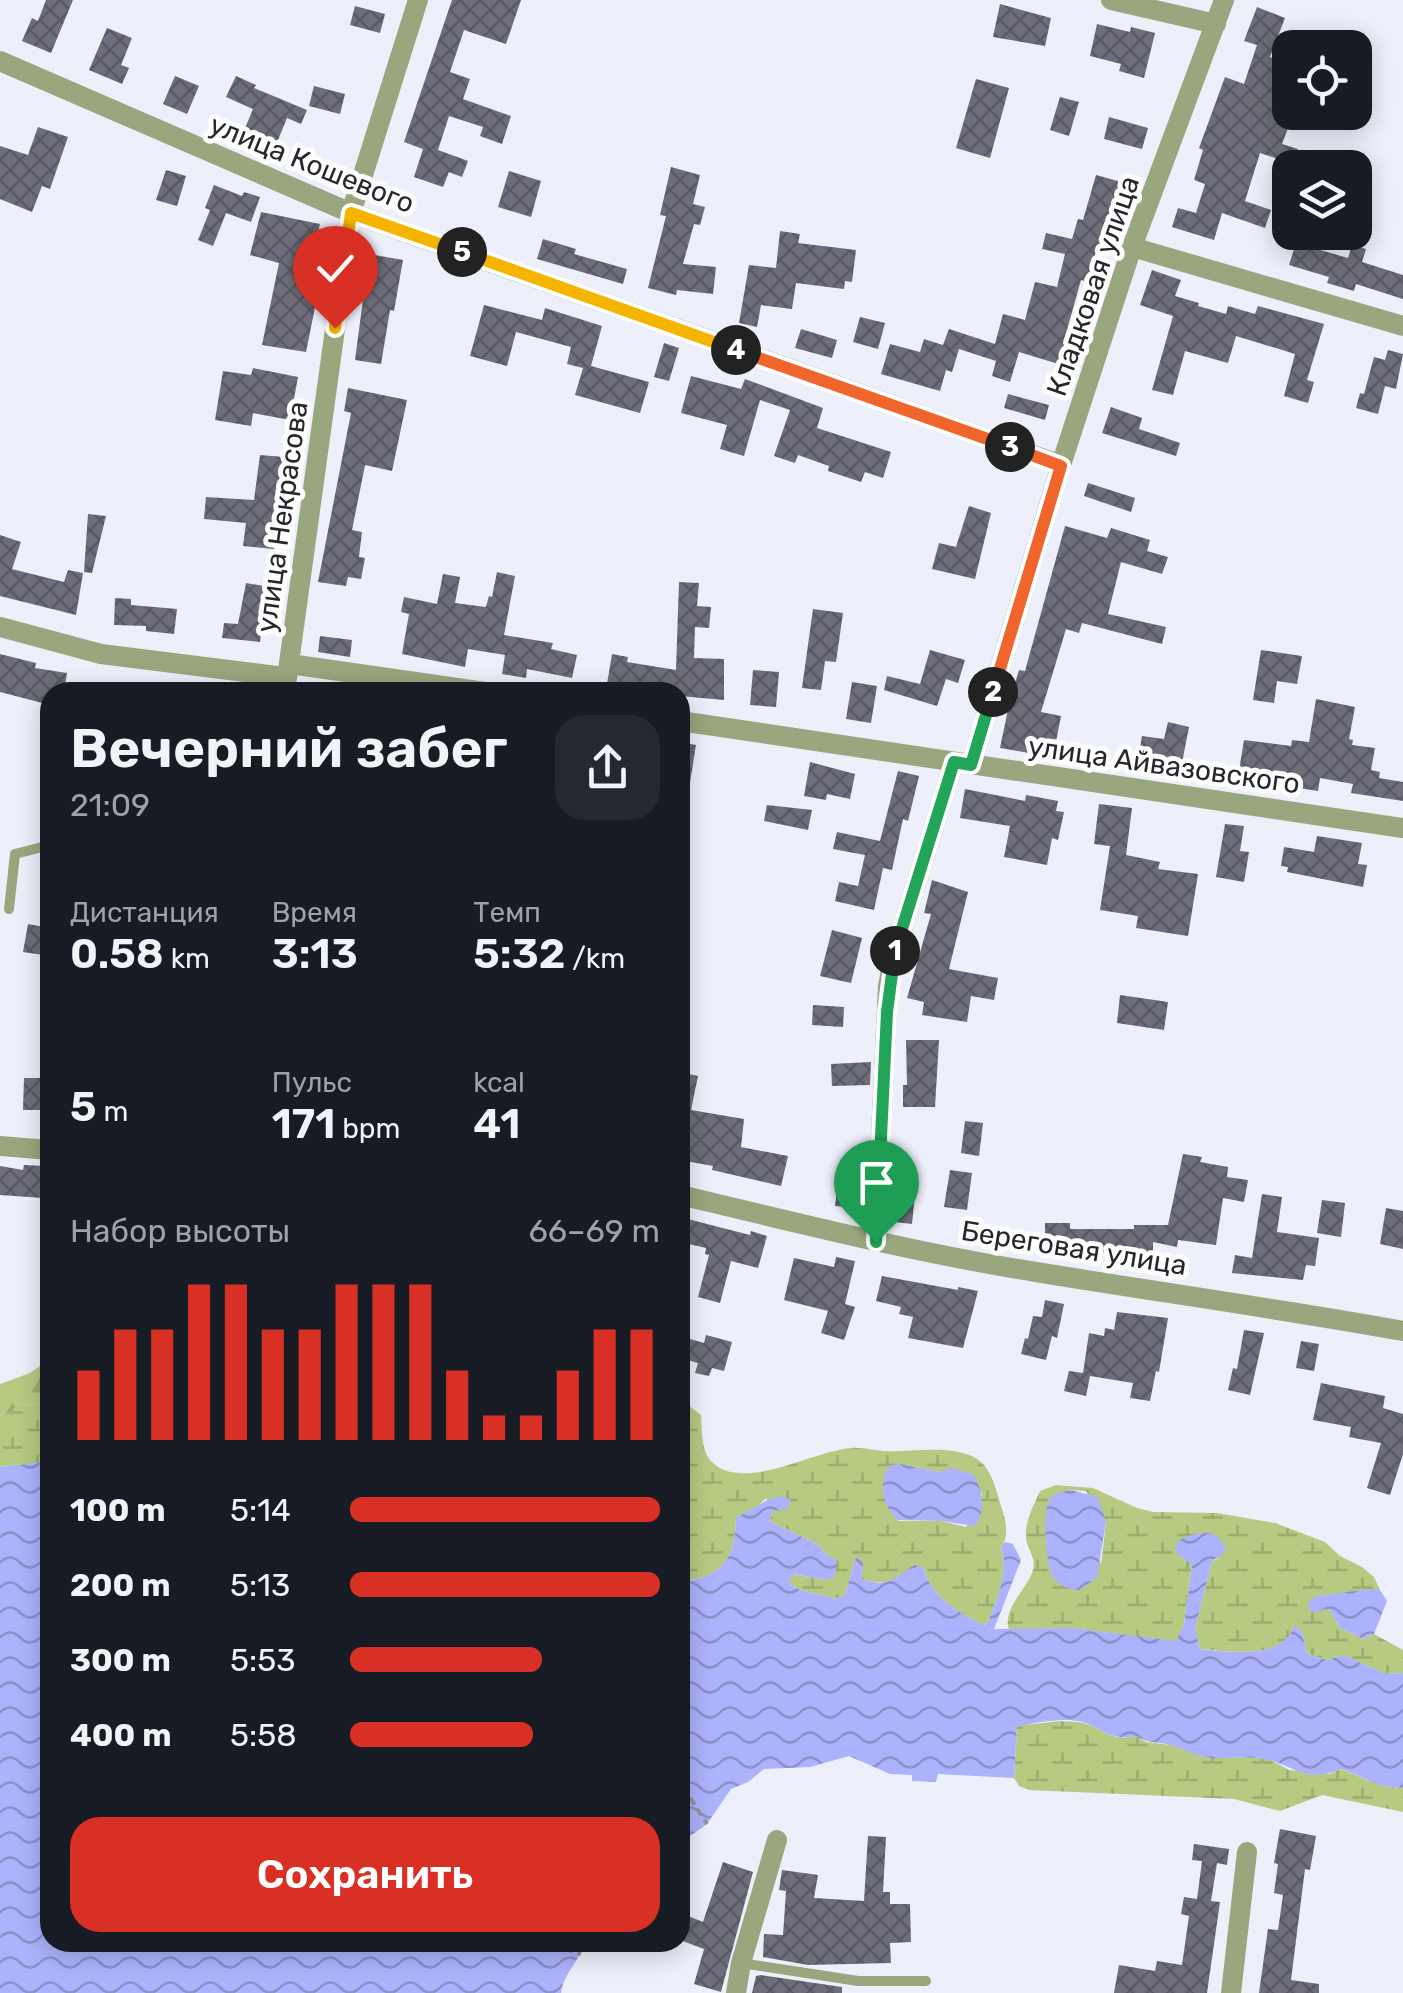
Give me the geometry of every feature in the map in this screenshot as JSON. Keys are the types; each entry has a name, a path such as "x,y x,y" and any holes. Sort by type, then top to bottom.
{"street":[{"name":"улица Некрасова","path":"287,678 351,213 418,0"},
{"path":"1111,0 1216,24"},
{"name":"Кладковая улица","path":"876,1242 888,986 894,952 963,763 1132,248 1224,0"},
{"name":"улица Кошевого","path":"0,61 351,213 1061,466"},
{"path":"1132,248 1403,326"},
{"path":"0,627 101,654 344,682"},
{"name":"улица Айвазовского","path":"690,722 1403,828"},
{"path":"0,1146 40,1149"},
{"name":"Береговая улица","path":"690,1197 876,1242 1034,1272 1254,1304 1403,1331"},
{"path":"736,1993 741,1963 778,1840"},
{"path":"1232,1993 1248,1852"}],"lane":[{"path":"9,909 15,854 40,848"},
{"path":"741,1963 858,1981 926,1981"}],"path":[{"path":"690,1798 707,1824"},
{"path":"575,1952 581,1954"}],"green space":[{"path":"40,1366 40,1402 32,1406 21,1403 0,1415 0,1384"},
{"path":"40,1402 40,1463 0,1467 0,1415 21,1403 32,1406"},
{"path":"690,1407 701,1415 703,1444 710,1460 723,1470 740,1473 778,1468 851,1448 947,1450 971,1456 990,1474 1006,1529 1001,1548 1003,1576 988,1622 983,1625 947,1602 932,1586 924,1568 872,1582 862,1579 856,1557 845,1595 836,1599 794,1587 789,1583 792,1574 828,1580 828,1556 817,1544 769,1521 773,1511 766,1498 755,1509 736,1517 733,1544 724,1563 707,1576 690,1580","holes":["901,1464 939,1472 982,1493 980,1506 966,1527 941,1521 899,1521 892,1514"]},
{"path":"1056,1485 1093,1488 1153,1512 1217,1513 1275,1523 1325,1542 1374,1577 1380,1590 1316,1596 1324,1609 1331,1611 1339,1627 1363,1639 1374,1634 1403,1650 1403,1673 1385,1674 1344,1655 1327,1660 1307,1654 1302,1632 1294,1626 1289,1637 1268,1649 1200,1649 1195,1629 1212,1561 1221,1558 1192,1564 1184,1624 1176,1642 1072,1628 1009,1630 1011,1608 1033,1567 1026,1530 1040,1491","holes":["1086,1491 1106,1522 1101,1564 1056,1494"]},
{"path":"1060,1721 1083,1723 1114,1736 1136,1736 1210,1758 1269,1759 1289,1770 1329,1774 1341,1769 1382,1786 1403,1788 1403,1812 1322,1795 1280,1811 1234,1799 1029,1790 1019,1786 1014,1778 1017,1726"}],"water":[{"path":"40,1462 40,1952 581,1952 561,1993 0,1993 0,1467"},
{"path":"890,1465 939,1472 952,1468 973,1474 982,1500 975,1526 898,1520 885,1502 883,1487"},
{"path":"1071,1490 1098,1497 1106,1522 1097,1577 1080,1590 1064,1587 1054,1579 1047,1549 1049,1501 1056,1494"},
{"path":"781,1496 791,1500 787,1509 773,1511 769,1521 817,1544 837,1560 835,1576 828,1580 793,1574 789,1583 836,1599 845,1595 856,1557 863,1562 862,1579 879,1583 915,1565 924,1568 932,1586 947,1602 984,1625 1001,1585 1001,1547 1005,1542 1013,1544 1021,1560 994,1629 1072,1628 1176,1641 1184,1624 1192,1565 1175,1552 1178,1541 1200,1533 1213,1534 1226,1551 1212,1561 1195,1629 1200,1649 1268,1649 1289,1636 1294,1625 1302,1632 1307,1654 1327,1660 1344,1655 1385,1674 1403,1673 1403,1788 1382,1786 1342,1769 1317,1775 1259,1758 1205,1757 1136,1736 1112,1735 1082,1722 1054,1720 1017,1727 1014,1778 938,1774 936,1782 912,1781 912,1775 890,1774 849,1756 810,1767 764,1769 731,1789 707,1824 690,1836 690,1580 707,1576 724,1563 733,1544 736,1517"},
{"path":"1380,1590 1387,1601 1374,1634 1363,1639 1339,1627 1331,1611 1316,1613 1309,1609 1308,1603 1316,1596"}],"building":[{"path":"46,0 73,0 51,53 22,41 32,18 38,21"},
{"path":"452,0 521,0 506,44 464,30 450,72 470,79 463,99 511,116 502,144 480,136 483,127 449,116 438,150 468,161 462,177 449,172 443,187 414,177 423,149 404,142"},
{"path":"1000,4 1051,18 1045,46 993,37"},
{"path":"355,6 385,14 380,33 350,25"},
{"path":"1257,7 1285,18 1280,30 1272,30 1272,130 1287,130 1282,144 1298,149 1272,150 1272,157 1260,153 1245,201 1271,210 1265,228 1222,213 1214,240 1172,227 1178,208 1196,213 1205,184 1194,180 1203,150 1199,148 1225,77 1244,84 1257,45 1244,41"},
{"path":"1097,24 1155,33 1144,78 1119,71 1121,64 1090,56"},
{"path":"107,28 132,38 121,65 129,68 122,84 89,70"},
{"path":"175,76 199,86 187,114 163,104"},
{"path":"236,76 256,85 254,88 307,110 301,124 287,118 276,145 243,133 253,109 226,97"},
{"path":"976,79 1009,88 990,158 956,148"},
{"path":"314,86 345,94 340,114 309,106"},
{"path":"1060,97 1079,102 1069,136 1050,130"},
{"path":"1109,117 1148,128 1142,149 1104,139"},
{"path":"38,127 68,137 50,189 42,186 32,212 0,199 0,146 28,155"},
{"path":"671,167 700,175 693,204 705,207 700,225 694,224 683,264 716,267 713,294 677,290 676,295 648,288 666,216 660,215"},
{"path":"166,170 186,176 177,206 156,200"},
{"path":"509,171 541,181 531,217 498,207"},
{"path":"1096,175 1129,184 1108,249 1097,246 1088,282 1081,280 1063,344 1071,346 1065,366 1019,352 1010,382 992,376 996,361 959,349 952,372 946,370 940,391 881,374 890,344 920,352 924,339 943,345 949,329 995,344 1003,314 1025,320 1035,282 1057,287 1065,254 1042,249 1046,233 1072,239 1078,219 1083,220"},
{"path":"214,185 242,196 244,192 260,197 251,222 226,213 213,246 198,240 210,210 205,208"},
{"path":"261,212 320,224 314,250 326,253 306,352 262,345 279,263 250,255"},
{"path":"780,231 800,234 798,243 856,250 852,282 845,281 844,289 796,283 792,309 761,305 757,327 739,323 749,265 776,268"},
{"path":"543,239 576,249 574,254 627,269 623,284 537,259"},
{"path":"1294,250 1320,250 1348,258 1350,250 1366,250 1362,262 1403,275 1403,299 1356,284 1354,291 1327,283 1329,277 1289,265"},
{"path":"369,254 403,260 381,364 355,360"},
{"path":"1152,270 1181,280 1175,296 1199,303 1198,306 1226,314 1228,306 1255,314 1258,306 1324,324 1307,380 1314,382 1308,403 1284,396 1295,354 1236,336 1228,363 1185,351 1173,395 1152,390 1173,316 1140,305"},
{"path":"484,305 542,320 545,308 602,326 591,366 649,382 640,413 575,395 583,368 567,364 571,347 516,332 507,366 470,356"},
{"path":"860,317 885,323 878,349 853,342"},
{"path":"801,329 837,340 832,358 795,348"},
{"path":"664,343 679,348 669,381 654,377"},
{"path":"1388,350 1403,354 1396,389 1385,386 1378,414 1356,408 1374,357 1385,360"},
{"path":"253,368 298,377 290,420 253,413 251,426 215,420 223,371 251,375"},
{"path":"691,376 741,389 745,379 823,408 817,428 891,452 883,478 865,472 861,482 798,455 795,463 774,456 790,410 760,400 744,456 720,449 727,425 681,413"},
{"path":"348,388 407,400 392,471 365,465 352,530 362,532 359,557 365,558 361,579 348,577 346,586 318,582 351,413 344,411"},
{"path":"1008,394 1049,405 1045,420 1004,408"},
{"path":"1111,407 1142,418 1139,429 1180,443 1176,456 1102,433"},
{"path":"260,455 284,457 283,484 291,485 288,507 280,506 274,549 243,546 246,523 204,519 206,497 254,500"},
{"path":"1088,483 1135,498 1131,512 1084,496"},
{"path":"969,506 991,513 975,579 932,569 939,543 956,547"},
{"path":"88,514 106,516 92,573 84,572"},
{"path":"1065,526 1107,538 1111,528 1150,540 1147,551 1168,557 1162,574 1121,562 1108,614 1166,627 1162,644 1082,623 1079,633 1066,629 1041,712 1061,716 1053,757 1000,748 1010,700 1019,670 1025,671"},
{"path":"0,535 21,542 12,569 64,582 68,570 83,573 76,615 0,596"},
{"path":"497,572 515,576 504,635 553,643 551,649 577,655 572,678 527,669 526,678 502,674 505,655 468,649 465,667 402,654 409,614 401,612 404,597 437,604 443,574 460,577 455,603 486,607"},
{"path":"679,582 699,583 697,606 711,607 709,628 695,627 694,658 724,659 724,700 690,697 690,682 607,682 612,654 628,657 627,662 676,670"},
{"path":"246,583 270,587 267,603 264,602 260,642 222,638 224,623 238,624"},
{"path":"115,598 131,599 131,605 177,609 174,634 146,631 146,626 114,625"},
{"path":"813,609 843,613 836,662 825,661 821,690 802,688"},
{"path":"320,636 352,640 350,657 318,652"},
{"path":"930,650 965,660 958,683 946,679 937,706 884,690 887,676 920,684"},
{"path":"1261,650 1302,656 1297,684 1277,681 1274,703 1253,700"},
{"path":"0,654 36,663 35,668 67,673 66,682 40,682 40,702 0,692"},
{"path":"753,670 779,672 776,707 750,705"},
{"path":"852,682 877,686 871,723 846,719"},
{"path":"1316,699 1355,707 1349,739 1353,740 1352,745 1375,748 1371,770 1380,772 1379,778 1403,782 1403,801 1351,793 1353,784 1320,778 1318,791 1237,783 1244,740 1291,746 1292,740 1309,742"},
{"path":"1168,722 1189,727 1179,778 1156,773 1158,763 1138,760 1142,736 1164,739"},
{"path":"690,744 696,745 690,783"},
{"path":"810,762 855,774 850,799 827,794 826,800 804,796"},
{"path":"898,771 919,776 908,821 903,819 892,870 883,868 874,910 835,901 839,882 858,886 865,855 833,849 837,832 880,841"},
{"path":"965,789 1025,801 1026,795 1058,801 1056,811 1064,812 1058,840 1052,838 1047,865 1004,857 1010,826 960,818"},
{"path":"1099,804 1132,808 1126,855 1160,862 1158,869 1198,874 1188,936 1136,928 1138,916 1100,910 1110,846 1094,844"},
{"path":"767,805 812,810 808,830 764,821"},
{"path":"1225,824 1244,826 1240,851 1249,852 1244,882 1216,877"},
{"path":"1317,836 1362,843 1358,864 1367,865 1363,887 1287,872 1288,867 1281,866 1284,847 1314,852"},
{"path":"932,880 968,892 949,969 998,978 994,1000 971,996 967,1022 922,1015 924,1002 907,998 931,914 924,913"},
{"path":"28,924 40,926 40,955 23,952"},
{"path":"832,930 862,938 851,983 820,976"},
{"path":"1120,995 1168,1002 1164,1030 1117,1023"},
{"path":"813,1005 844,1007 843,1027 812,1025"},
{"path":"906,1040 939,1040 935,1107 903,1107 903,1085 907,1085"},
{"path":"871,1062 870,1085 832,1086 831,1064"},
{"path":"690,1074 698,1076 691,1110 744,1119 741,1147 788,1156 781,1186 712,1170 713,1166 690,1162"},
{"path":"24,1078 40,1078 40,1110 23,1110"},
{"path":"965,1121 983,1123 979,1156 961,1153"},
{"path":"1183,1154 1228,1167 1227,1177 1248,1180 1244,1202 1223,1198 1216,1245 1178,1240 1177,1247 1153,1242 1153,1252 1045,1252 1045,1223 1070,1223 1070,1229 1168,1225"},
{"path":"24,1165 40,1166 40,1198 0,1195 0,1166 23,1170"},
{"path":"950,1170 972,1173 967,1210 944,1207"},
{"path":"839,1177 859,1179 855,1208 835,1206"},
{"path":"897,1193 915,1194 912,1224 895,1222"},
{"path":"1262,1194 1282,1197 1277,1232 1319,1238 1315,1266 1306,1265 1303,1280 1232,1273 1235,1255 1252,1258"},
{"path":"1322,1200 1345,1203 1341,1237 1317,1233"},
{"path":"1386,1208 1403,1211 1403,1249 1380,1244"},
{"path":"690,1220 767,1236 758,1268 731,1261 720,1303 698,1297 709,1255 705,1254 706,1248 690,1244"},
{"path":"836,1257 855,1261 845,1304 855,1307 844,1340 821,1333 828,1311 784,1300 794,1258 834,1267"},
{"path":"882,1276 978,1291 963,1348 908,1338 913,1317 899,1314 901,1307 876,1301"},
{"path":"1045,1300 1064,1304 1057,1338 1052,1336 1046,1360 1021,1354 1033,1316 1042,1317"},
{"path":"1117,1312 1168,1318 1150,1401 1130,1398 1133,1383 1090,1376 1086,1396 1064,1391 1069,1371 1083,1373 1089,1333 1104,1336 1105,1328 1114,1330"},
{"path":"1244,1330 1264,1333 1250,1395 1228,1390 1233,1368 1237,1369"},
{"path":"706,1335 732,1342 724,1371 712,1368 709,1376 695,1373 698,1363 690,1361 690,1339 704,1343"},
{"path":"1301,1341 1319,1344 1314,1371 1296,1368"},
{"path":"1321,1383 1385,1396 1383,1408 1403,1414 1403,1454 1390,1495 1367,1488 1381,1443 1349,1437 1351,1427 1313,1420"},
{"path":"1280,1829 1316,1836 1310,1870 1305,1869 1291,1980 1319,1984 1319,1993 1259,1993 1268,1929 1278,1930 1283,1895 1274,1893"},
{"path":"868,1836 886,1837 883,1892 890,1892 890,1904 910,1904 911,1942 890,1943 891,1963 808,1965 763,1957 764,1934 783,1935 786,1891 779,1890 782,1870 818,1875 814,1898 864,1901"},
{"path":"1194,1844 1229,1849 1227,1865 1217,1863 1211,1901 1220,1902 1207,1993 1114,1993 1119,1965 1155,1971 1157,1961 1182,1965 1189,1916 1181,1914 1184,1897 1197,1899 1202,1861 1192,1860"},
{"path":"723,1862 753,1872 721,1992 694,1984 704,1949 690,1944 690,1917 703,1922"},
{"path":"756,1976 842,1987 842,1993 752,1993"}],"route":[{"path":"335,328 351,213 1061,466 971,765 954,762 894,952 888,986 876,1242"}]}
